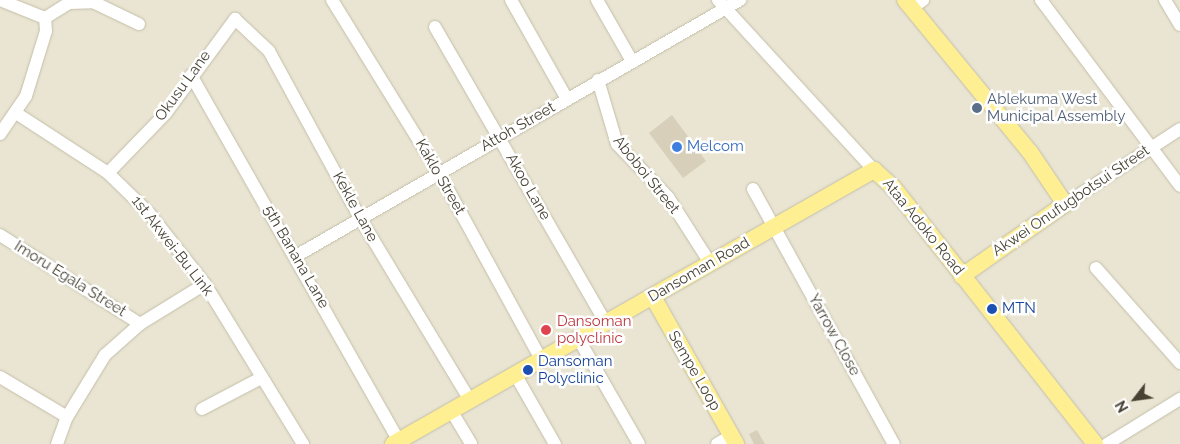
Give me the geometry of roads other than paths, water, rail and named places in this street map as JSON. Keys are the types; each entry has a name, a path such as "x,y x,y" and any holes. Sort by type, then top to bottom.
{"main road":[{"path":"914,3 1030,152 1065,204"},
{"name":"Dansoman Road","path":"401,442 540,359 653,297 773,226 874,170"},
{"name":"Ataa Adoko Road","path":"874,170 893,187 1095,444"},
{"name":"Akwei Onufugbotsui Street","path":"962,276 1065,204"},
{"name":"Sempe Loop","path":"653,297 728,441"}],"street":[{"path":"0,0 44,18"},
{"name":"Kaklo Street","path":"332,0 438,173 540,359"},
{"path":"512,0 567,99"},
{"path":"597,0 632,61"},
{"name":"Attoh Street","path":"296,256 632,61 722,4 740,0"},
{"path":"1041,0 1149,148 1180,186"},
{"path":"1165,0 1180,25"},
{"path":"44,18 69,3 93,1 139,24"},
{"name":"Ataa Adoko Road","path":"722,4 874,170"},
{"path":"0,134 16,113 29,88 46,31 44,18"},
{"name":"Okusu Lane","path":"108,173 166,114 191,75 235,19"},
{"name":"Kekle Lane","path":"235,19 269,51 360,218 470,400"},
{"name":"Akoo Lane","path":"435,26 606,322"},
{"name":"5th Banana Lane","path":"191,75 401,442"},
{"name":"Aboboi Street","path":"598,80 617,144 668,197 710,264"},
{"name":"1st Akwei-Bu Link","path":"16,113 108,173 149,213 205,284 302,444"},
{"name":"Akwei Onufugbotsui Street","path":"1065,204 1180,128"},
{"name":"Yarrow Close","path":"753,189 894,444"},
{"name":"Imoru Egala Street","path":"0,235 140,324"},
{"path":"1096,268 1180,363"},
{"path":"57,444 67,418 105,355 140,324 205,284"},
{"path":"578,338 638,444"},
{"path":"514,374 555,444"},
{"path":"0,377 67,418"},
{"path":"202,409 261,378"},
{"path":"1107,444 1180,399"},
{"path":"452,412 471,444"}],"place":[{"name":"Ablekuma West Municipal Assembly","path":"977,108"},
{"name":"Melcom","path":"677,147"},
{"name":"MTN","path":"992,309"},
{"name":"Dansoman polyclinic","path":"546,330"},
{"name":"Dansoman Polyclinic","path":"528,370"}]}
